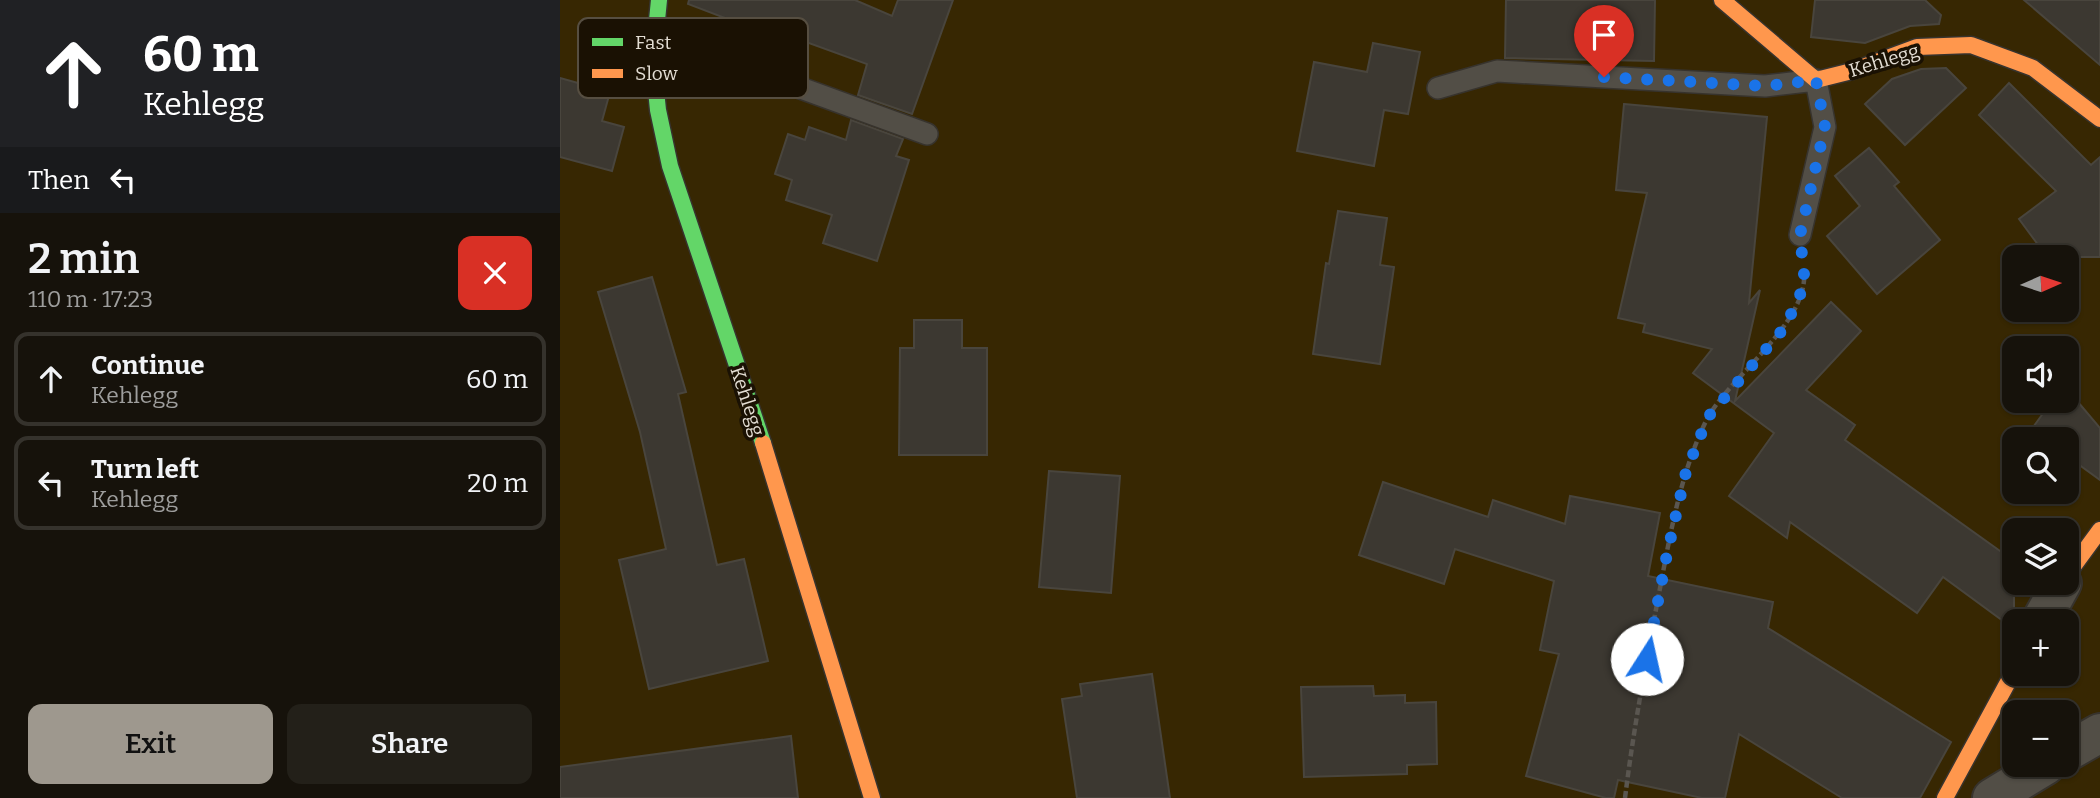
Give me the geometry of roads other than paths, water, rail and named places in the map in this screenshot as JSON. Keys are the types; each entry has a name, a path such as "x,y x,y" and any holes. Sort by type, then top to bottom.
{"street":[{"name":"Kehlegg","path":"657,18 659,0"},
{"path":"1722,0 1816,80"},
{"name":"Kehlegg","path":"1816,80 1852,71 1917,47 1971,46 2032,68 2100,119"},
{"name":"Kehlegg","path":"657,98 670,166 779,492 872,798"},
{"path":"2079,559 2100,530"},
{"path":"1945,798 2006,686"},
{"path":"2079,745 2100,733"},
{"path":"1992,798 2026,777"}],"lane":[{"name":"Kehlegg","path":"1438,88 1497,71 1765,86 1816,80"},
{"path":"1800,235 1825,127 1816,80"},
{"path":"808,91 927,134"}]}
